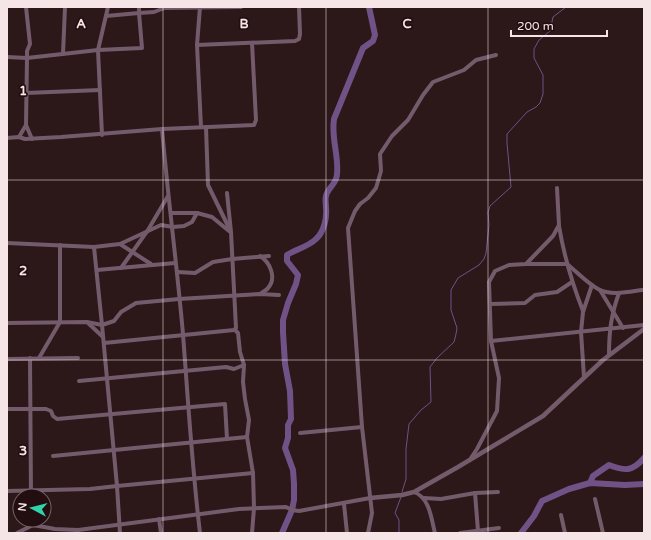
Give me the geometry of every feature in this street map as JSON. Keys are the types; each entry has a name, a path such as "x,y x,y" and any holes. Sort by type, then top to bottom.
{"street":[{"path":"26,7 30,44 27,51 26,125 32,138"},
{"path":"63,54 65,7"},
{"path":"102,135 98,50 108,7"},
{"path":"7,57 27,58 98,50 142,48 139,7"},
{"path":"106,16 154,12 166,8 241,7"},
{"path":"198,45 299,39 299,7"},
{"path":"200,8 198,45 208,185 231,232"},
{"path":"7,138 19,137 25,139 102,135 162,129 254,125 256,120 252,42"},
{"path":"368,533 371,520 370,498 362,427 348,228 350,219 360,204 367,200 376,188 381,171 380,154 392,136 408,120 423,95 433,82 464,70 476,60 496,55"},
{"path":"26,93 100,90"},
{"path":"19,137 26,125"},
{"path":"162,129 183,335 194,478 200,533"},
{"path":"557,188 559,225 567,264 572,282 584,312"},
{"path":"226,193 231,232 237,327 235,330"},
{"path":"121,268 148,230 168,196"},
{"path":"171,213 197,213 212,217 231,232"},
{"path":"7,243 94,247 120,244 161,225 172,227 184,226 192,222 197,213"},
{"path":"526,264 553,236 559,225"},
{"path":"120,244 152,265"},
{"path":"39,358 60,322 60,245"},
{"path":"94,247 114,450 120,533"},
{"path":"260,256 265,259 272,271 272,280 268,288 260,294"},
{"path":"177,272 196,273 213,262 269,256"},
{"path":"97,270 175,263"},
{"path":"471,458 497,411 499,378 491,341 489,282 495,271 509,265 567,264 600,290 619,293 642,290"},
{"path":"490,304 525,303 535,296 557,292 572,282"},
{"path":"584,377 581,332 584,312 592,285"},
{"path":"600,290 623,328"},
{"path":"609,355 610,329 613,310 619,293"},
{"path":"7,323 87,322 102,325 114,321 121,312 136,303 260,294 279,295"},
{"path":"87,322 103,337"},
{"path":"491,341 644,326"},
{"path":"52,527 71,532 119,524 254,508 286,507 299,511 344,504 370,498 402,495 414,492 543,416 609,355 644,329"},
{"path":"104,342 235,330"},
{"path":"235,330 238,333 240,352 244,365 244,388 249,420 247,437 253,473 254,508 252,533"},
{"path":"30,358 31,488"},
{"path":"7,359 78,358"},
{"path":"79,381 226,367 234,369 244,365"},
{"path":"7,409 48,409 51,411 54,418 57,419 225,404 227,439"},
{"path":"300,433 362,427"},
{"path":"53,456 247,437"},
{"path":"52,490 117,486 253,473"},
{"path":"414,492 424,498 441,499 475,493 498,492"},
{"path":"475,493 478,531"},
{"path":"424,498 428,505 435,533"},
{"path":"595,499 603,533"},
{"path":"344,504 347,533"},
{"path":"561,515 566,533"},
{"path":"159,519 161,533"},
{"path":"460,533 500,528"}],"waterway":[{"path":"282,533 292,510 294,500 293,470 285,448 288,438 288,425 291,419 290,391 285,364 283,320 298,275 287,261 287,255 313,242 321,233 324,225 326,216 326,196 337,177 337,160 333,133 334,119 363,48 373,41 375,35 369,7"},
{"path":"402,492 406,479 406,449 409,424 421,410 431,402 430,367 454,342 456,334 457,328 451,310 451,290 458,278 479,265 484,259 486,253 489,225 488,212 490,206 511,187 507,134 527,112 540,103 543,94 543,75 534,58 534,49 539,40 550,31 553,17 566,7"},
{"path":"590,483 593,476 609,465 628,469 636,466 644,458"},
{"path":"521,533 534,516 542,501 569,489 590,483 625,485 644,484"},
{"path":"399,533 399,520 395,513 401,497"}]}
